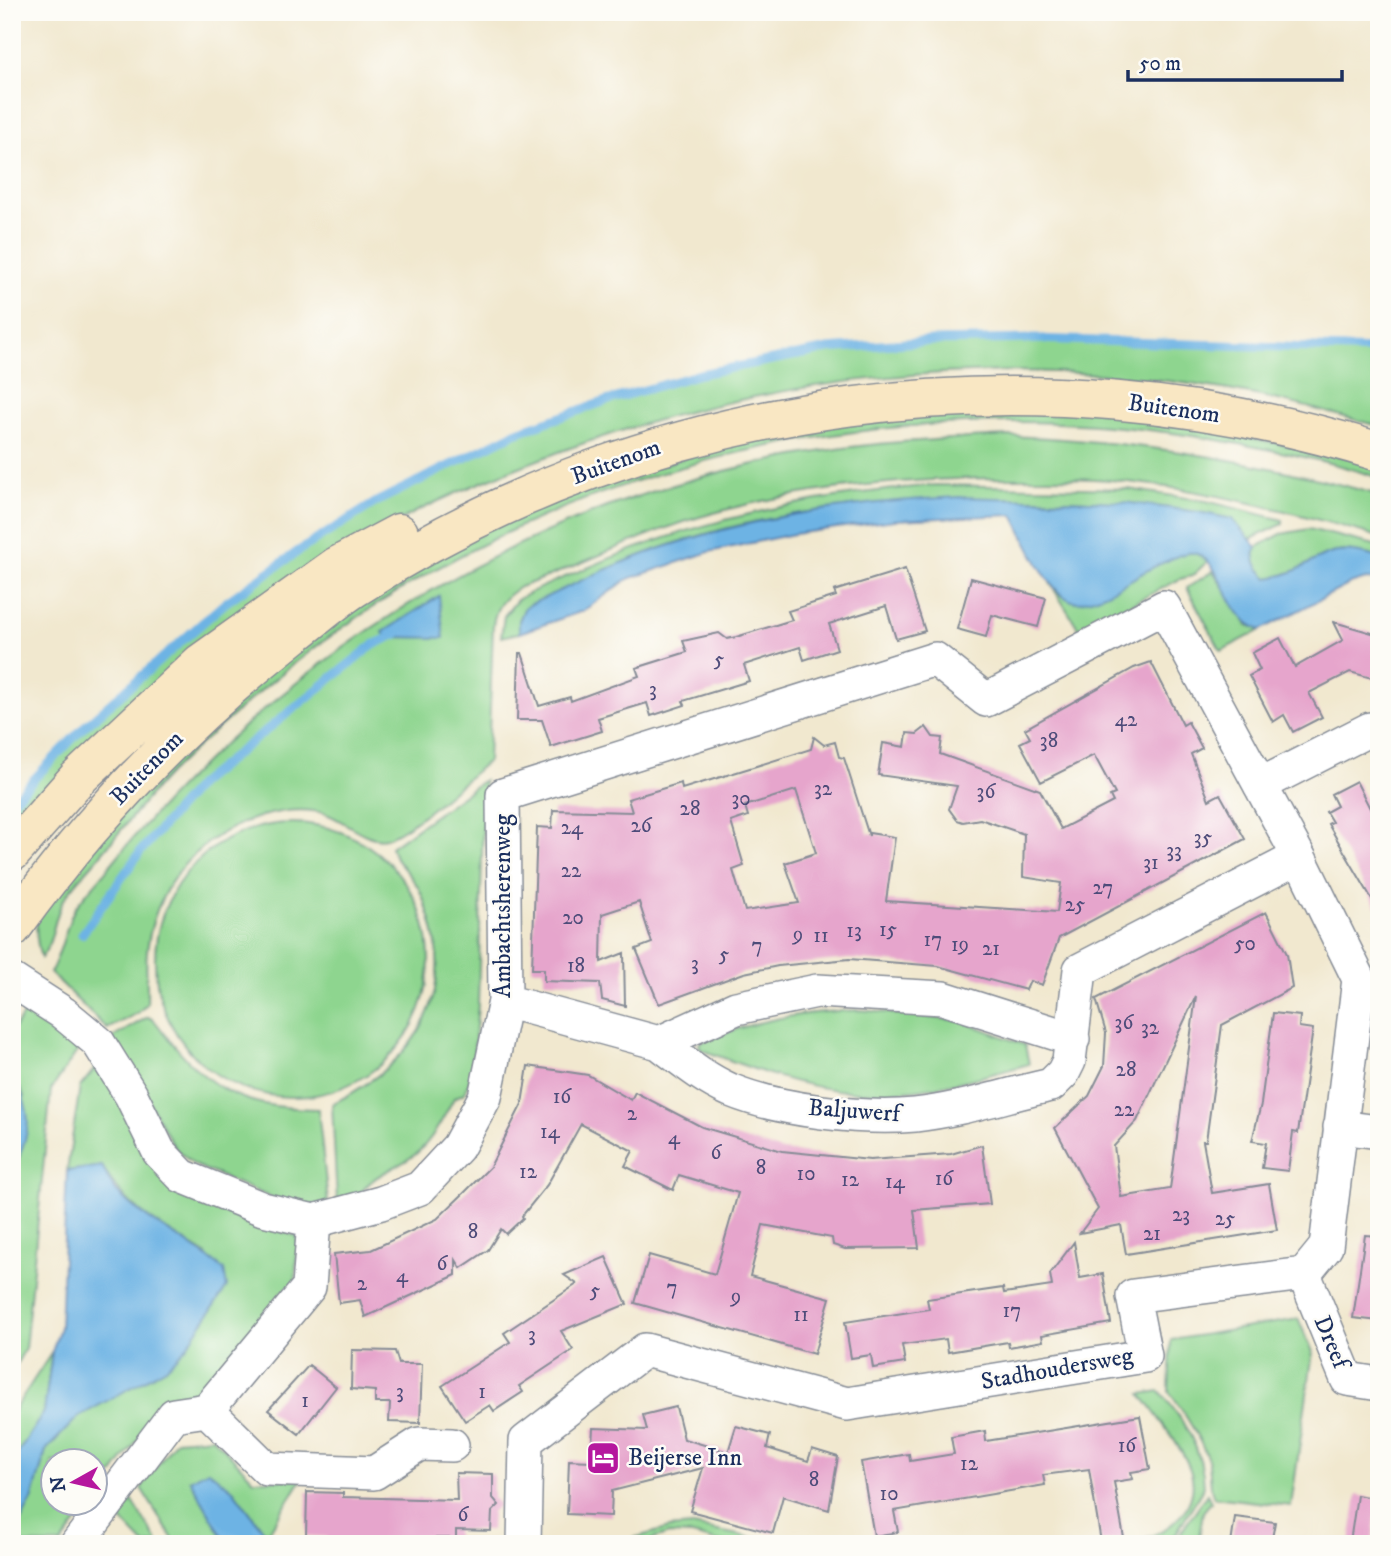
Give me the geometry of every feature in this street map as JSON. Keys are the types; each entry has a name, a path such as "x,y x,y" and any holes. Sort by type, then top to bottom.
{"main road":[{"name":"Buitenom","path":"12,852 77,779 201,663 337,566 460,501 610,441 765,402 930,382 1008,381 1086,383 1221,398 1379,436"},
{"name":"Buitenom","path":"12,928 45,883 108,807 226,688 351,590 469,521 618,458 757,420 933,397 1009,395 1087,397 1218,413 1379,452"}],"street":[{"name":"Ambachtsherenweg","path":"12,980 64,1013 98,1042 131,1095 159,1152 182,1176 263,1209 314,1221 381,1203 420,1188 458,1147 485,1097 505,1001 503,795 935,659 986,700 1164,607 1260,785"},
{"path":"1304,1273 1325,1247 1359,979 1260,785 1370,729 1379,732"},
{"name":"Baljuwerf","path":"505,1001 659,1043 699,1074 732,1091 795,1107 861,1116 916,1115 1051,1085 1063,1073 1069,1061 1080,970 1299,857"},
{"path":"659,1043 736,1008 817,990 943,998 1073,1039"},
{"path":"1340,1126 1379,1132"},
{"path":"78,1544 174,1415 207,1410 309,1287 314,1221"},
{"name":"Dreef","path":"1304,1273 1347,1379 1379,1384"},
{"name":"Stadhoudersweg","path":"524,1544 526,1441 645,1350 847,1404 1144,1356 1133,1296 1304,1273"},
{"path":"207,1410 267,1469 374,1473 419,1444 452,1445"}],"green space":[{"path":"1035,339 1379,350 1379,426 1237,391 1133,377 1050,372 967,372 801,388 719,404 638,426 559,452 482,482 431,504 359,544 12,839 12,802 142,674 225,603 284,559 346,519 410,483 545,423 685,379 831,349"},
{"path":"1081,407 1379,462 1379,478 1342,466 1228,442 1096,425 964,423 832,435 703,461 578,502 459,557 346,625 241,708 170,772 71,889 63,901 49,945 41,958 36,929 40,900 261,668 508,513 793,424"},
{"path":"1009,436 1103,442 1196,454 1288,472 1379,495 1379,537 1218,496 1153,485 1072,478 945,479 829,489 752,503 689,520 520,587 505,598 498,608 493,626 488,761 409,826 379,839 363,834 323,813 294,810 245,822 207,843 178,873 158,909 147,951 147,1004 138,1013 107,1029 50,973 75,908 137,833 183,784 232,737 298,682 366,632 436,588 509,549 585,516 664,488 745,466 852,447"},
{"path":"936,485 1128,489 1206,501 1283,520 1283,524 1251,539 1242,533 1232,519 1208,514 1135,504 1037,499 946,499 809,512 720,530 618,565 525,607 519,621 519,633 501,637 504,616 517,600 627,551 713,523 757,512 845,495"},
{"path":"1309,529 1379,546 1379,558 1343,551 1330,553 1298,569 1268,578 1255,560 1257,547 1281,534"},
{"path":"1185,553 1195,553 1208,561 1192,576 1180,579 1080,631 1050,583 1062,596"},
{"path":"1213,571 1247,625 1261,630 1221,651 1187,588"},
{"path":"484,780 478,1005 472,1073 465,1093 454,1098 433,1134 417,1153 371,1181 360,1195 337,1201 332,1104 363,1086 389,1066 411,1043 426,1018 435,990 437,960 433,927 420,891 396,859 391,847"},
{"path":"292,823 332,829 357,839 389,863 413,895 423,920 429,960 423,1000 413,1025 389,1057 357,1081 332,1091 292,1097 252,1091 227,1081 195,1057 171,1025 161,1000 155,960 161,920 171,895 195,863 227,839 252,829"},
{"path":"28,1008 80,1047 51,1090 25,1349 12,1372 12,1173 20,1155 24,1096 12,1075 12,1031"},
{"path":"862,1010 962,1021 1025,1045 1029,1064 921,1089 855,1092 795,1082 700,1049 699,1043 759,1023 820,1012"},
{"path":"148,1017 154,1020 189,1062 223,1089 264,1104 318,1109 328,1202 305,1207 270,1197 194,1165 175,1148 112,1038"},
{"path":"97,1066 184,1193 245,1222 298,1236 295,1286 214,1389 166,1401 108,1480 108,1448 48,1448 78,1417 166,1368 206,1254 161,1227 135,1207 112,1182 102,1166 67,1171 80,1087"},
{"path":"1298,1319 1313,1352 1291,1506 1214,1497 1204,1451 1191,1424 1169,1392 1171,1340"},
{"path":"52,1352 44,1412 12,1462 12,1413"},
{"path":"1160,1391 1184,1424 1196,1447 1204,1487 1175,1535 1164,1544 1144,1544 1143,1539 1165,1529 1183,1513 1192,1492 1192,1480 1185,1459 1141,1394"},
{"path":"213,1437 254,1480 302,1479 267,1535 233,1490 190,1480 227,1544 176,1544 141,1488 176,1440"},
{"path":"38,1479 38,1518 80,1518 61,1544 12,1544 14,1533 32,1500"},
{"path":"1207,1494 1211,1502 1203,1512 1198,1544 1173,1544"},
{"path":"132,1500 159,1544 144,1544 119,1518"},
{"path":"693,1526 784,1544 726,1544 692,1535 669,1534 639,1544 613,1544 669,1528"}],"water":[{"path":"960,497 1124,502 1199,512 1232,519 1257,547 1255,560 1268,578 1285,575 1319,558 1343,551 1379,558 1379,580 1366,579 1350,584 1261,630 1240,615 1214,569 1197,554 1178,556 1098,597 1079,602 1059,592 1049,581 1013,515 894,520 794,534 709,552 628,579 583,611 519,633 519,621 525,607 657,549 781,517 888,502"},
{"path":"439,596 444,638 386,637 383,632"},
{"path":"12,1075 24,1102 28,1123 12,1173"},
{"path":"102,1166 114,1188 131,1205 224,1270 227,1287 185,1349 166,1368 78,1417 48,1448 38,1448 38,1479 32,1500 12,1536 12,1462 44,1412 52,1352 60,1327 67,1171"},
{"path":"208,1470 233,1490 273,1544 227,1544 190,1480"}],"building":[{"path":"905,569 925,631 896,639 886,606 829,624 837,649 804,660 800,647 744,665 749,681 683,701 685,705 651,716 647,703 598,718 602,731 551,747 542,720 517,720 519,653 522,653 539,706 570,697 571,701 639,676 636,668 687,652 683,641 719,633 727,639 792,620 788,611 836,596 834,591"},
{"path":"971,578 1046,598 1038,627 992,615 986,637 957,629"},
{"path":"1334,622 1379,635 1379,680 1350,672 1309,693 1322,717 1293,732 1284,715 1273,722 1249,676 1260,670 1252,653 1280,638 1295,667 1343,640"},
{"path":"1151,662 1183,725 1188,722 1202,748 1191,754 1209,800 1220,794 1245,839 1059,938 1042,985 1030,981 1026,990 938,966 849,959 778,966 744,973 659,1004 636,949 652,943 639,902 602,914 601,962 624,953 625,1006 602,1000 600,983 544,981 544,969 532,969 537,827 552,828 553,810 632,812 628,799 681,783 682,789 811,749 814,737 824,745 835,742 839,757 844,758 869,836 869,833 895,837 886,901 1057,912 1061,883 1023,877 1024,834 980,819 963,822 957,820 949,809 957,786 878,775 883,743 905,747 907,733 917,734 926,727 933,737 942,738 940,754 1040,790 1061,829 1113,802 1110,796 1115,794 1094,755 1041,782 1020,743 1030,738 1025,729 1134,668","holes":["796,790 816,853 785,863 799,903 745,911 733,870 744,866 731,822 748,816 745,806"]},
{"path":"1356,781 1379,826 1379,911 1328,824 1332,822 1326,812 1337,806 1331,794"},
{"path":"1266,912 1287,954 1292,988 1222,1025 1206,1141 1203,1141 1212,1193 1269,1184 1277,1230 1126,1254 1121,1225 1080,1233 1098,1209 1055,1128 1089,1096 1104,1066 1106,1033 1096,999","holes":["1196,996 1170,1189 1121,1197 1114,1146 1137,1121"]},
{"path":"1273,1013 1300,1016 1299,1027 1313,1029 1298,1133 1293,1132 1288,1171 1262,1168 1266,1143 1252,1141 1261,1104"},
{"path":"528,1066 588,1075 631,1100 635,1092 702,1127 782,1151 870,1160 951,1154 982,1145 990,1204 914,1210 919,1248 845,1249 833,1245 832,1238 763,1225 750,1276 830,1298 814,1354 635,1303 649,1255 715,1274 738,1193 679,1175 673,1190 625,1166 633,1151 581,1124 547,1185 523,1218 506,1234 501,1229 488,1250 461,1268 456,1260 456,1275 365,1317 360,1300 339,1303 334,1254 371,1250 437,1219 463,1194 490,1167 522,1104"},
{"path":"1365,1235 1379,1236 1379,1321 1353,1318"},
{"path":"1074,1242 1080,1278 1103,1274 1111,1323 1042,1335 1043,1341 1009,1347 1008,1342 948,1352 946,1339 902,1345 905,1363 873,1368 871,1355 851,1358 845,1322 929,1309 927,1299 1003,1288 1004,1293 1052,1286 1050,1274"},
{"path":"606,1257 627,1304 561,1331 573,1350 519,1386 523,1392 494,1411 490,1405 465,1421 442,1386 510,1342 504,1333 577,1284 564,1275"},
{"path":"352,1350 395,1351 399,1364 422,1364 420,1423 389,1422 390,1403 375,1403 375,1391 351,1389"},
{"path":"309,1365 336,1387 299,1434 268,1410"},
{"path":"676,1407 684,1439 728,1452 736,1426 770,1435 767,1448 808,1461 812,1449 838,1457 829,1510 783,1496 773,1533 690,1511 703,1468 612,1491 611,1516 567,1514 569,1460 591,1461 593,1428 647,1430 643,1415"},
{"path":"1140,1416 1150,1469 1131,1472 1133,1479 1114,1482 1124,1538 1101,1542 1089,1469 1043,1475 1045,1485 894,1511 898,1532 874,1536 861,1462 909,1454 910,1461 954,1454 951,1437 985,1431 986,1441"},
{"path":"456,1473 493,1474 493,1498 499,1505 492,1512 491,1531 456,1530 456,1538 416,1538 416,1544 327,1544 327,1537 306,1536 307,1492 343,1493 343,1497 457,1500"},
{"path":"1357,1495 1378,1499 1372,1544 1350,1542"},
{"path":"1235,1517 1275,1522 1271,1544 1231,1544"}],"waterway":[{"path":"12,802 85,726 225,603 300,550 378,501 515,433 606,401 700,374 828,349 932,341 1035,339 1379,350"},
{"path":"82,934 140,852 199,784 373,645 397,634"}],"place":[{"name":"Beijerse Inn","path":"603,1458"}]}
